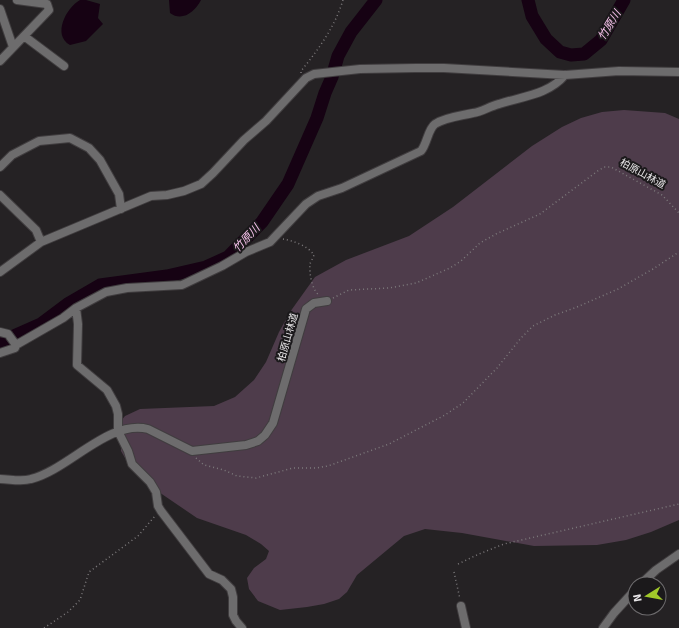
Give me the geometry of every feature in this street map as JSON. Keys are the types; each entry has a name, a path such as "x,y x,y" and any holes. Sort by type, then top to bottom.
{"street":[{"path":"0,61 49,10 47,4 16,0"},
{"path":"0,9 13,47"},
{"path":"24,36 64,66"},
{"path":"0,272 41,242 152,196 184,192 201,184 244,140 266,121 300,83 314,74 360,69 444,68 565,75 619,71 679,72"},
{"path":"0,353 15,348 16,344 106,292 127,288 182,285 222,266 246,252 270,242 306,204 318,196 342,188 421,151 426,145 430,131 434,125 456,116 474,113 499,104 536,94 558,83 565,75"},
{"path":"0,167 12,155 39,142 70,138 89,148 100,160 119,194 121,209"},
{"path":"0,195 36,230 41,242"},
{"name":"柏原山林道","path":"192,451 246,445 258,442 265,435 273,423 306,309 314,303 326,301"},
{"path":"76,308 78,324 76,365 108,390 116,406 118,414 118,431 128,451 132,464 150,482 156,492 160,511 209,574 222,580 231,589 233,597 233,615 242,628"},
{"path":"4,333 16,344"},
{"path":"0,479 24,480 38,477 118,431 131,427 140,426 148,428 192,451"},
{"path":"650,576 679,554"},
{"path":"603,628 627,599"},
{"path":"461,606 466,628"}],"path":[{"path":"300,83 301,71 318,50 328,33 343,0"},
{"name":"柏原山林道","path":"326,301 349,290 389,288 416,283 450,268 461,261 480,243 540,214 605,166 611,167 662,195 679,213"},
{"path":"274,237 292,241 311,251 314,255 310,264 310,271 315,292 326,301"},
{"path":"192,451 204,465 224,470 237,476 256,478 293,468 316,468 328,466 389,444 445,416 463,403 497,368 521,338 533,326 555,314 577,307 618,289 679,252"},
{"path":"458,564 504,544 679,504"},
{"path":"44,628 55,622 80,600 90,572 138,536 160,511"},
{"path":"454,572 461,606"}],"shaded area":[{"path":"80,0 100,4 98,18 103,24 86,41 70,45 65,41 62,35 63,22 70,9"},
{"path":"169,0 201,0 192,12 184,16 175,16 170,13"},
{"path":"624,110 665,113 679,119 679,520 651,532 626,540 597,545 534,546 462,533 425,529 404,536 357,575 347,592 339,599 324,604 280,610 258,601 249,589 247,578 254,568 266,559 269,551 246,535 197,518 150,486 128,463 121,451 120,422 125,416 140,409 214,406 235,397 254,380 266,362 279,332 290,312 315,277 346,260 409,236 453,207 532,146 562,127 581,118 602,112"}],"waterway":[{"name":"竹原川","path":"0,342 41,324 69,303 100,285 167,276 206,267 228,257 262,222 288,184 317,118 338,56 351,32 376,0"},
{"name":"竹原川","path":"528,0 532,16 546,39 560,52 571,55 584,54 601,40 624,0"}]}
